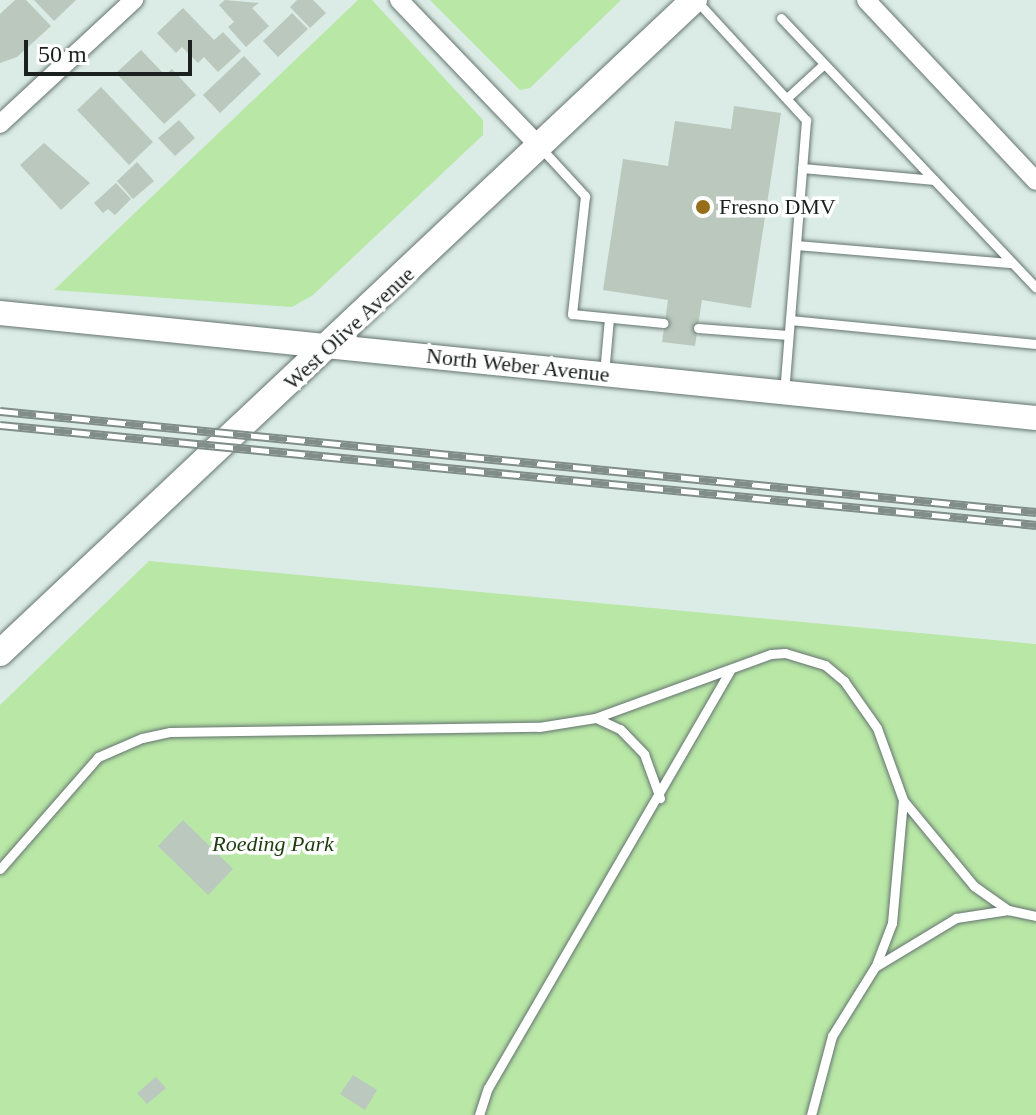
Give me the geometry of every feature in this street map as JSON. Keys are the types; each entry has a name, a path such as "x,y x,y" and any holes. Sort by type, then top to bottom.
{"main road":[{"name":"West Olive Avenue","path":"0,653 695,0"}],"street":[{"path":"0,124 134,0"},
{"path":"399,0 540,147"},
{"path":"866,0 1036,181"},
{"name":"North Weber Avenue","path":"0,313 1036,418"}],"lane":[{"path":"695,0 788,97 806,120 784,392"},
{"path":"781,18 1036,288"},
{"path":"788,97 824,64"},
{"path":"540,147 585,196 572,314 664,323"},
{"path":"802,168 934,180"},
{"path":"796,245 1012,263"},
{"path":"604,374 609,318"},
{"path":"790,320 1036,344"},
{"path":"698,328 788,335"},
{"path":"0,869 98,757 142,738 170,732 539,727 595,718 771,654 825,665 844,681 877,728 903,800 974,886 1008,910"},
{"path":"479,1115 488,1088 660,798 730,671"},
{"path":"595,718 620,729 644,754 660,798"},
{"path":"811,1115 832,1036 875,967 892,923 903,800"},
{"path":"875,967 956,918 1008,910 1036,916"}],"green space":[{"path":"358,0 372,0 483,120 483,135 313,295 292,307 54,290"},
{"path":"430,0 621,0 530,88 520,90"},
{"name":"Roeding Park","path":"149,561 1036,644 1036,1115 0,1115 0,705"}],"building":[{"path":"15,0 26,0 51,26 17,57 0,63 0,14"},
{"path":"34,0 76,0 54,21"},
{"path":"225,0 259,3 252,8 269,26 246,47 228,27 234,22 219,5"},
{"path":"297,0 313,0 326,13 310,28 290,7"},
{"path":"183,8 214,40 223,32 241,51 218,72 204,57 198,63 182,47 176,53 157,33"},
{"path":"292,13 308,29 278,57 263,41"},
{"path":"141,50 165,75 172,69 196,95 164,124 116,73"},
{"path":"244,56 261,74 220,113 203,95"},
{"path":"101,87 153,142 129,165 77,110"},
{"path":"734,106 781,113 751,308 702,300 695,346 662,342 668,300 603,290 623,159 668,166 675,121 731,129"},
{"path":"179,120 195,138 175,156 158,138"},
{"path":"44,143 90,183 61,210 20,165"},
{"path":"137,162 154,181 133,199 117,181"},
{"path":"116,183 131,199 115,215 108,209 103,213 94,203"},
{"path":"183,820 233,869 208,895 158,846"},
{"path":"353,1075 377,1090 365,1110 340,1094"},
{"path":"156,1077 166,1088 147,1104 137,1093"}],"railway":[{"path":"0,411 1036,512"},
{"path":"0,425 1036,525"}],"place":[{"name":"Fresno DMV","path":"703,207"}]}
